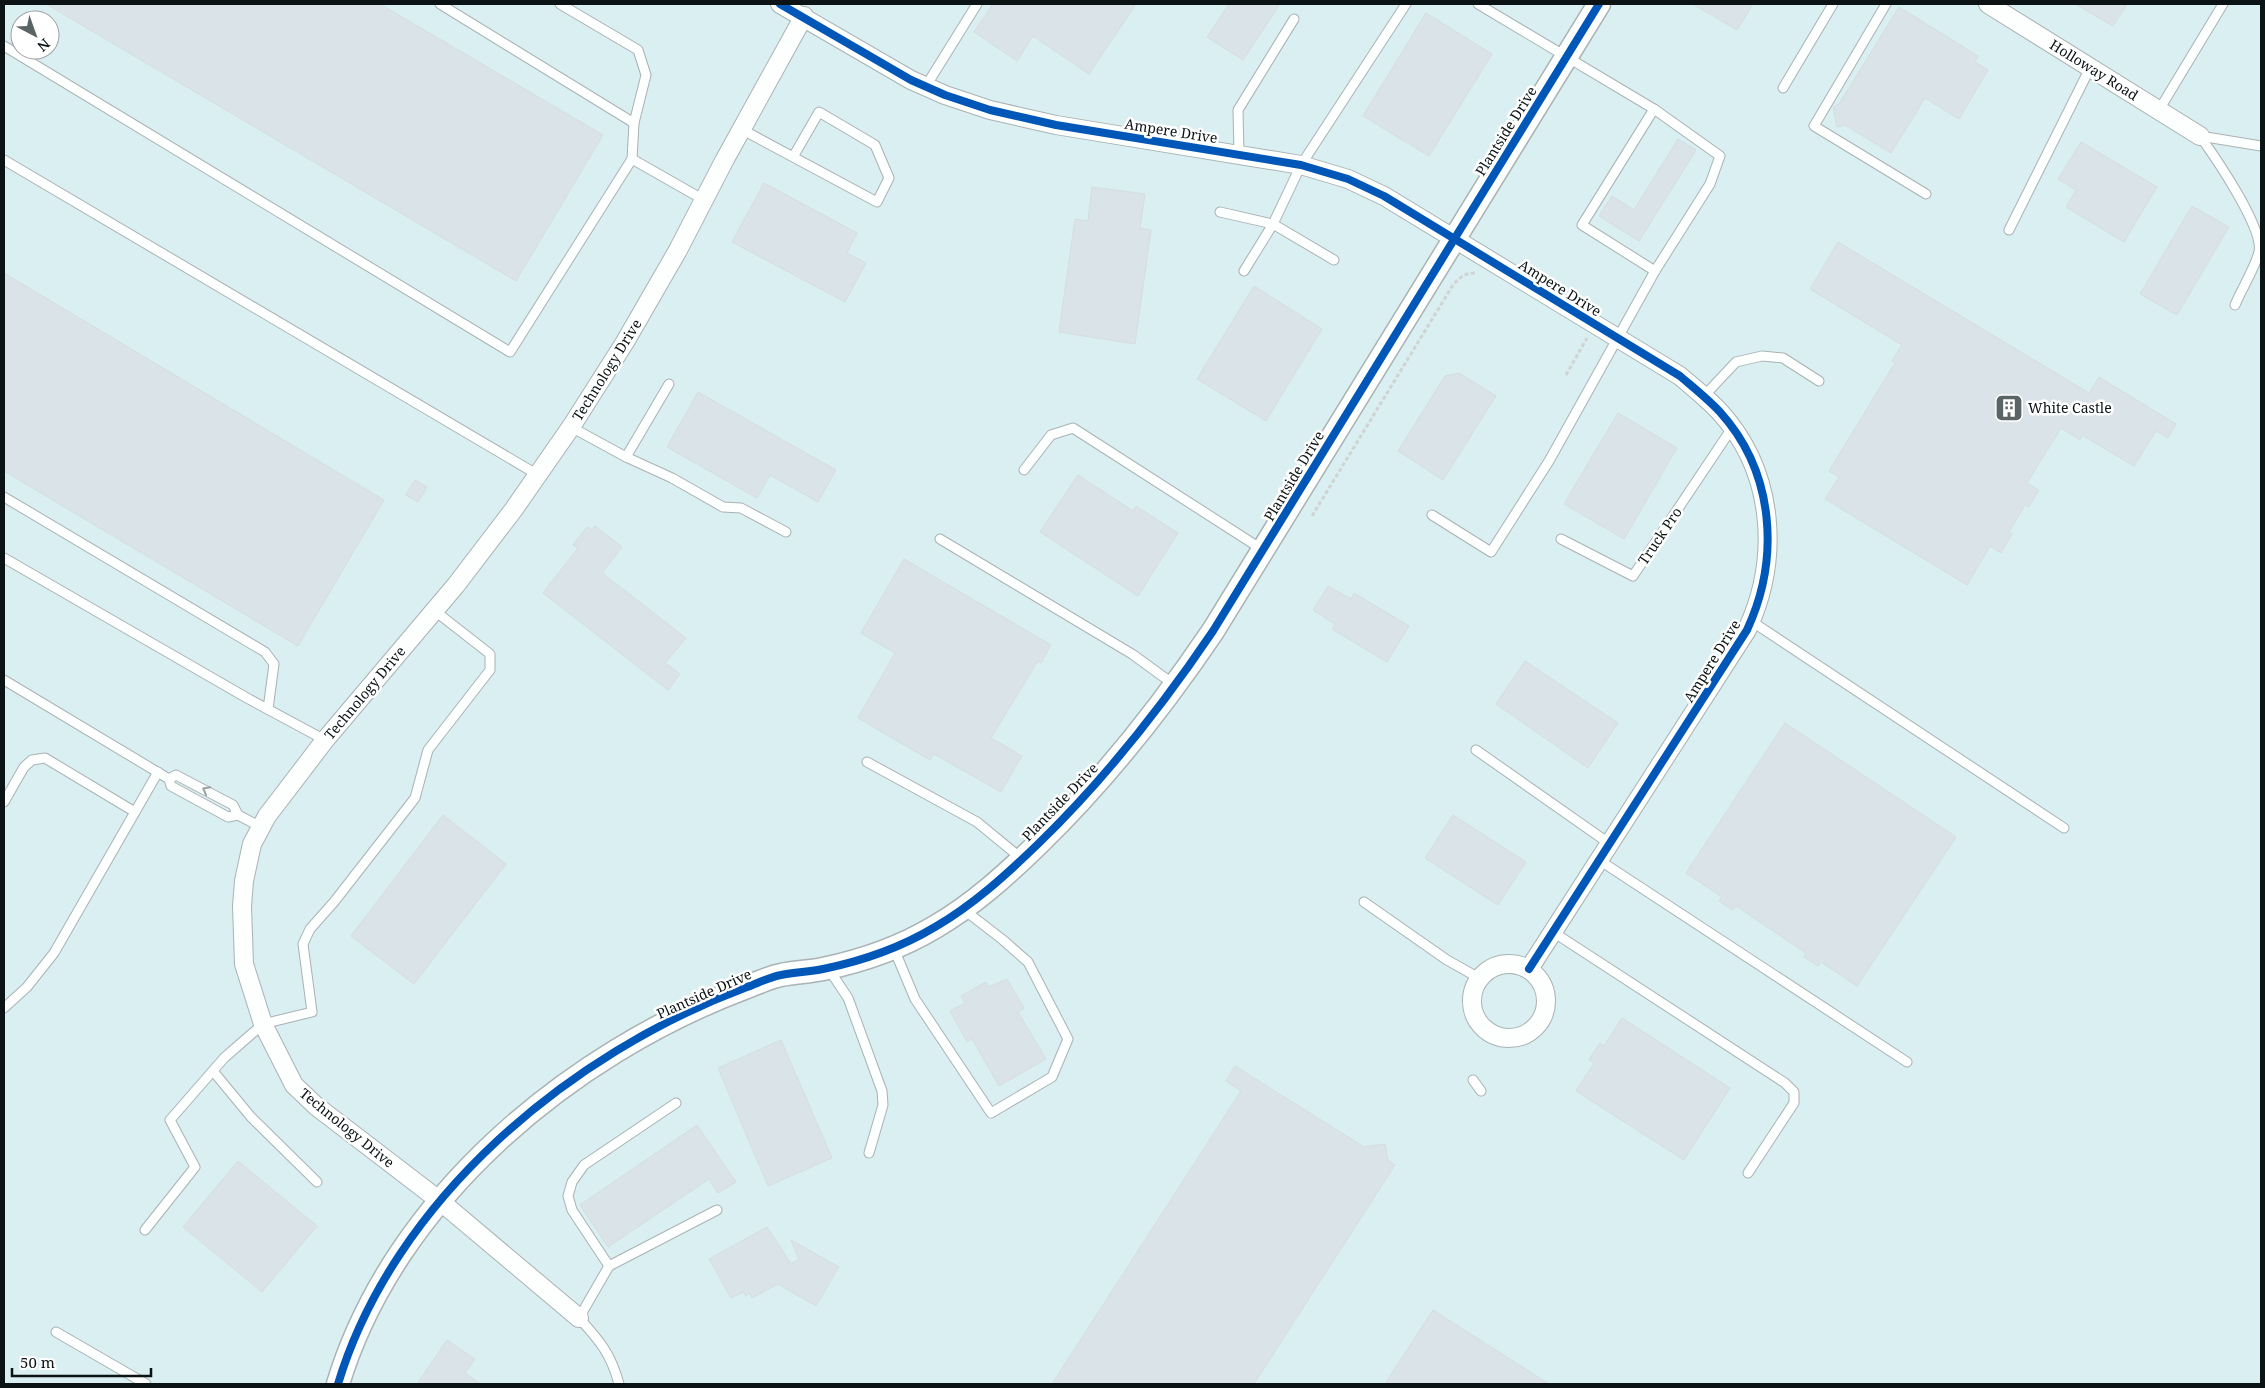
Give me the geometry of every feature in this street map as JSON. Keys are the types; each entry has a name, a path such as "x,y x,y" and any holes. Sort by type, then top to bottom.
{"street":[{"name":"Ampere Drive","path":"780,4 926,86 990,110 1056,125 1301,165 1348,179 1384,196 1454,237 1680,376 1704,396 1732,428 1744,448 1758,481 1764,504 1768,537 1767,569 1763,590 1751,621 1529,969"},
{"name":"Plantside Drive","path":"338,1384 357,1331 377,1291 400,1253 459,1179 511,1130 554,1094 614,1053 667,1023 723,996 780,975 857,962 894,948 933,928 963,909 1023,859 1097,784 1176,686 1213,631 1599,4"},
{"name":"Holloway Road","path":"1999,7 2090,68 2200,136"},
{"name":"Technology Drive","path":"579,1318 440,1202 316,1106 294,1085 263,1024 244,964 242,906 244,880 252,844 282,796 325,740 435,611 538,476 572,427 625,342 804,16"},
{"path":"1512,964 1529,969 1544,987 1546,1000 1544,1014 1532,1030 1515,1038 1497,1037 1484,1030 1475,1019 1471,1008 1473,989 1479,978 1487,970 1499,965 1512,964"}],"lane":[{"path":"440,4 634,123"},
{"path":"4,46 510,352 632,159 634,123 646,75 638,50 560,4"},
{"path":"926,86 977,4"},
{"path":"1244,271 1273,224 1301,165 1406,4"},
{"path":"1432,514 1491,552 1549,461 1655,271 1710,184 1720,156 1654,109 1478,4"},
{"path":"1782,88 1833,4"},
{"path":"1886,4 1814,126 1926,194"},
{"path":"2158,110 2223,4"},
{"path":"1240,155 1238,110 1294,19"},
{"path":"2009,230 2090,68"},
{"path":"1654,109 1582,224 1655,271"},
{"path":"742,129 793,157 877,202 889,178 875,145 819,112 793,157"},
{"path":"2200,136 2261,146"},
{"path":"2200,136 2220,165 2259,237 2259,252 2234,305"},
{"path":"632,159 704,200"},
{"path":"4,160 538,476"},
{"path":"1220,212 1273,224 1334,260"},
{"path":"1704,396 1736,362 1762,356 1783,358 1819,381"},
{"path":"626,457 669,384"},
{"path":"572,427 626,457 672,478 723,507 741,508 786,532"},
{"path":"1024,470 1051,436 1073,428 1263,550"},
{"name":"Truck Pro","path":"1562,539 1633,576 1732,428"},
{"path":"4,497 265,652 274,664 268,709"},
{"path":"940,539 1132,654 1176,686"},
{"path":"4,558 325,740"},
{"path":"145,1230 195,1167 170,1120 224,1058 263,1024 312,1012 303,944 310,930 415,798 428,750 490,670 490,654 435,611"},
{"path":"1751,621 2064,828"},
{"path":"4,680 158,772 169,779 171,786 228,817 238,815"},
{"path":"1476,750 1610,844"},
{"path":"4,802 24,767 32,760 45,758 135,812"},
{"path":"867,762 977,822 1023,859"},
{"path":"4,1008 27,987 54,952 158,772"},
{"path":"169,779 176,775 184,779 233,805 238,815 261,827"},
{"path":"1599,860 1907,1062"},
{"path":"1364,902 1447,960 1479,978"},
{"path":"894,948 914,999 991,1113 1052,1077 1068,1039 1028,962 963,909"},
{"path":"1553,932 1785,1083 1794,1092 1794,1103 1748,1173"},
{"path":"828,968 848,998 882,1091 883,1105 869,1153"},
{"path":"213,1071 250,1117 316,1182"},
{"path":"1473,1080 1481,1091"},
{"path":"609,1266 572,1210 568,1196 572,1182 584,1165 676,1103"},
{"path":"619,1384 615,1368 605,1347 579,1318 609,1266 717,1210"},
{"path":"56,1332 146,1384"}],"path":[{"path":"1312,516 1453,285 1459,278 1468,273 1483,275"},
{"path":"1566,374 1588,336 1580,331"}],"shaded area":[{"path":"4,4 2261,4 2261,1384 4,1384"}],"building":[{"path":"46,4 380,4 603,135 516,281 60,12 60,10 56,10"},
{"path":"993,4 1136,4 1089,74 1033,36 1017,61 974,32"},
{"path":"1229,4 1280,4 1243,60 1207,37"},
{"path":"1693,4 1753,4 1737,30"},
{"path":"2075,4 2127,4 2113,26"},
{"path":"1899,7 1978,56 1975,62 1988,70 1959,119 1925,98 1891,153 1845,125 1837,127 1833,107 1839,104"},
{"path":"1426,13 1492,54 1429,156 1363,116"},
{"path":"1678,139 1696,150 1639,241 1599,216 1612,196 1634,210"},
{"path":"2081,142 2157,187 2124,242 2066,207 2076,190 2058,179"},
{"path":"764,183 857,233 847,253 866,263 845,302 732,242"},
{"path":"1092,187 1145,194 1140,228 1151,230 1135,344 1059,332 1075,219 1088,221"},
{"path":"2192,206 2229,227 2177,315 2140,294"},
{"name":"White Castle","path":"1838,242 2089,393 2099,377 2176,424 2168,438 2156,431 2134,466 2082,435 2080,440 2061,428 2027,483 2039,490 2029,507 2025,505 2009,532 2012,534 2001,553 1990,546 1967,585 1825,499 1839,477 1829,471 1895,363 1892,361 1902,345 1810,289"},
{"path":"4,273 384,500 298,646 4,471"},
{"path":"1254,286 1322,329 1266,421 1197,379"},
{"path":"1459,373 1496,396 1443,480 1398,451 1445,376"},
{"path":"698,392 836,470 818,502 770,475 757,498 667,447"},
{"path":"1618,413 1677,448 1624,539 1564,504"},
{"path":"1078,475 1133,511 1136,506 1178,533 1138,596 1040,532"},
{"path":"415,480 427,487 418,502 406,495"},
{"path":"595,526 622,547 602,573 686,638 665,663 680,674 668,690 543,593 578,548 573,545 587,527 592,530"},
{"path":"904,559 1051,645 1041,663 1038,661 991,738 1022,756 1001,792 934,754 930,760 858,718 895,653 861,633"},
{"path":"1328,586 1351,599 1354,593 1409,626 1387,662 1332,629 1335,624 1313,610"},
{"path":"1525,661 1618,723 1588,768 1496,704"},
{"path":"1785,723 1956,837 1857,986 1821,962 1818,966 1804,957 1806,953 1736,906 1733,910 1719,901 1722,897 1686,873"},
{"path":"443,815 506,864 414,984 351,936"},
{"path":"1453,815 1526,862 1498,905 1425,858"},
{"path":"1007,979 1024,1008 1018,1012 1046,1059 999,1086 972,1039 967,1042 950,1011 965,1003 961,996 986,982 989,987"},
{"path":"1622,1018 1730,1088 1684,1160 1576,1091 1594,1063 1589,1060 1593,1053 1600,1043 1604,1046"},
{"path":"781,1040 832,1158 768,1186 718,1068"},
{"path":"1235,1066 1364,1147 1385,1144 1388,1160 1395,1165 1254,1384 1052,1384 1241,1091 1226,1081"},
{"path":"697,1125 736,1182 718,1193 709,1179 608,1247 580,1205"},
{"path":"238,1161 317,1226 262,1292 183,1227"},
{"path":"767,1227 791,1264 799,1259 791,1240 839,1267 816,1306 778,1284 752,1298 749,1293 746,1296 743,1292 731,1298 709,1259"},
{"path":"1433,1310 1549,1384 1385,1384"},
{"path":"447,1340 475,1359 465,1373 481,1384 417,1384"}],"cycle path":[{"path":"780,4 911,80 945,95 990,110 1056,125 1301,165 1348,179 1384,196 1680,376 1720,412 1738,436 1752,462 1761,489 1766,517 1767,546 1764,575 1758,603 1747,630 1529,969"},
{"path":"338,1384 364,1317 401,1253 445,1194 497,1141 555,1093 616,1051 681,1015 773,977 852,962 881,953 922,935 963,909 989,889 1038,844 1086,795 1173,688 1213,631 1599,4"}],"place":[{"name":"White Castle","path":"2009,408"}]}
